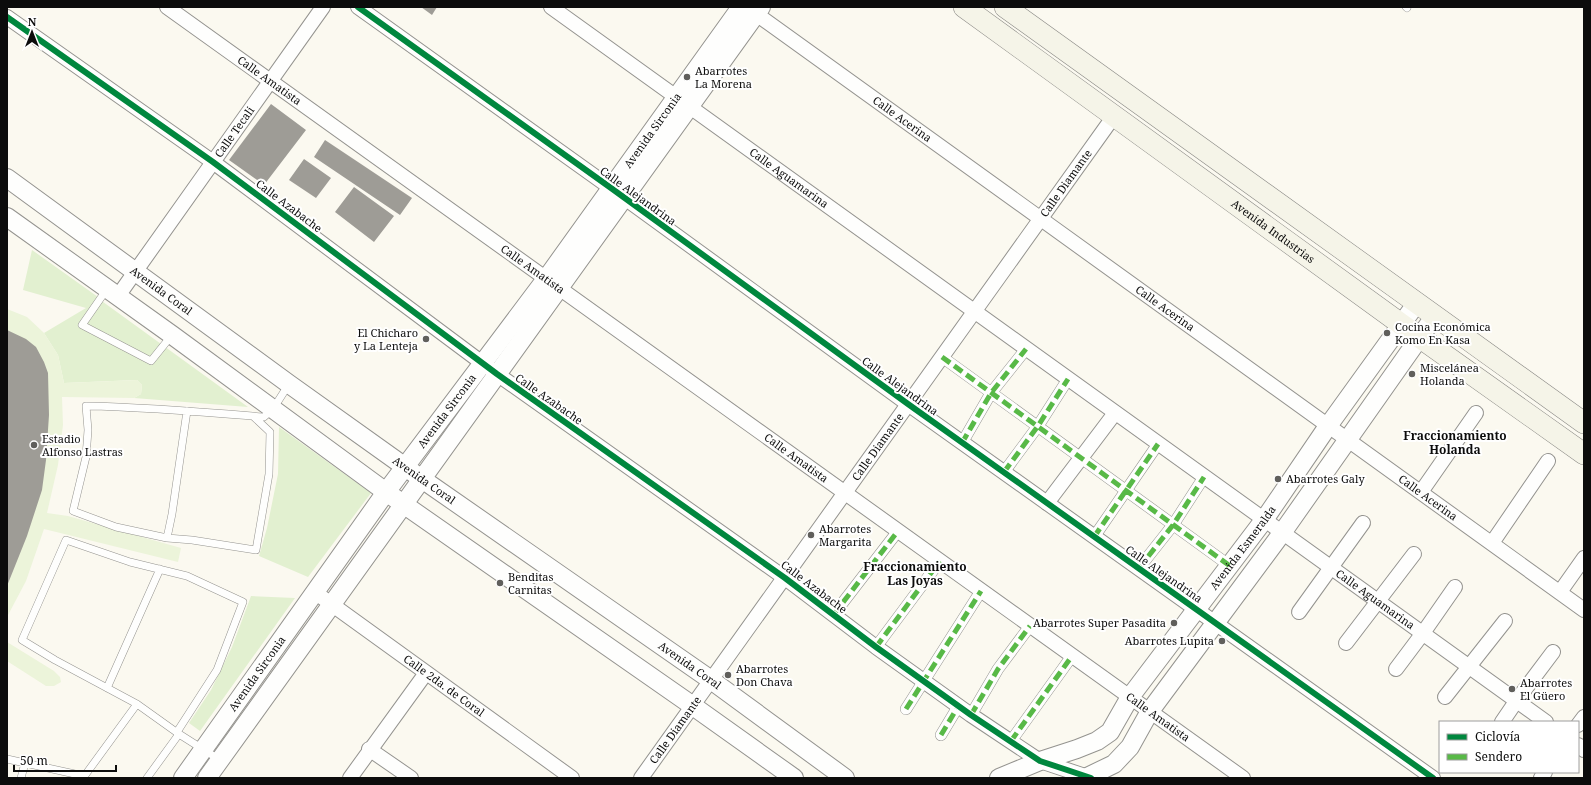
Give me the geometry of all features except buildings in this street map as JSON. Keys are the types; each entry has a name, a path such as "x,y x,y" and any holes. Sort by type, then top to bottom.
{"main road":[{"name":"Avenida Industrias","path":"964,7 1419,338 1584,454"},
{"path":"1005,7 1434,317 1584,423"}],"street":[{"name":"Calle Amatista","path":"167,7 1243,778"},
{"name":"Calle Tecali","path":"113,293 135,272 323,7"},
{"name":"Calle Alejandrina","path":"358,7 962,443 1433,778"},
{"name":"Calle Aguamarina","path":"551,7 1545,721"},
{"name":"Avenida Sirconia","path":"206,778 497,374 553,283 751,9"},
{"name":"Calle Acerina","path":"751,9 1040,219 1584,610"},
{"name":"Calle Azabache","path":"7,17 213,162 497,374 785,578 876,647 971,715 1040,761 1088,778"},
{"name":"Calle Diamante","path":"641,778 1114,116"},
{"name":"Avenida Coral","path":"7,178 289,384 406,466 422,479 711,680 844,778"},
{"path":"7,217 172,334 386,492 794,778"},
{"name":"Avenida Sirconia","path":"183,778 316,593 386,492 483,363 553,283"},
{"name":"Avenida Esmeralda","path":"999,778 1040,761 1097,741 1110,732 1130,698 1264,520 1328,426 1416,304"},
{"name":"Avenida Esmeralda","path":"1088,778 1114,764 1130,747 1150,711 1282,533 1434,317"},
{"path":"962,443 991,392 1026,349"},
{"path":"942,357 1230,566"},
{"path":"1004,472 1038,426 1068,379"},
{"path":"1047,503 1115,412"},
{"path":"1421,492 1476,412"},
{"path":"1094,537 1158,444"},
{"path":"1492,543 1548,461"},
{"path":"1172,524 1204,477"},
{"path":"1299,612 1362,523"},
{"name":"Calle Alejandrina","path":"1139,568 1172,524"},
{"name":"Calle Azabache","path":"834,614 898,531"},
{"path":"1346,644 1414,554"},
{"path":"1560,592 1584,558"},
{"path":"876,647 940,561"},
{"path":"1396,669 1455,587"},
{"path":"906,709 981,591"},
{"name":"Calle 2da. de Coral","path":"316,593 572,778"},
{"path":"1446,697 1468,666 1505,621"},
{"path":"971,715 998,669 1030,626"},
{"path":"1503,721 1516,700 1553,652"},
{"path":"1011,741 1072,656"},
{"path":"350,778 369,749 426,673"},
{"path":"941,735 959,705"},
{"path":"369,749 411,778"}],"lane":[{"path":"113,293 82,325 151,361 172,334"},
{"path":"254,417 270,432 269,474 256,550 192,540 167,538 116,527 73,511 86,457 88,430 86,406 135,407 187,411 254,417 264,418 289,384"},
{"path":"167,538 172,514 187,411"},
{"path":"147,778 178,733 217,670 243,602 187,576 130,562 66,540 22,640 55,660 137,704 178,733 220,760"},
{"path":"107,688 160,569"},
{"path":"7,759 83,777 137,704"},
{"path":"21,778 25,763"}],"green space":[{"path":"32,250 248,407 134,398 141,394 142,385 137,380 64,383 58,355 44,333 86,308 23,290"},
{"name":"Estadio Alfonso Lastras","path":"7,309 27,317 44,333 58,355 64,383 137,380 142,385 141,394 134,398 62,397 63,425 58,465 47,513 68,516 181,548 178,562 44,529 26,581 7,617"},
{"path":"279,427 371,493 308,577 259,556 267,528 278,474"},
{"path":"251,596 295,598 200,731 189,723 211,690 232,647"},
{"path":"7,642 54,671 60,677 61,682 54,686 46,686 7,661"}],"marked path":[{"path":"962,443 991,393 1026,349"},
{"path":"942,357 1230,566"},
{"path":"1004,472 1038,426 1068,379"},
{"path":"1094,537 1158,444"},
{"path":"1139,568 1173,525 1204,477"},
{"path":"834,614 898,531"},
{"path":"876,647 940,561"},
{"path":"906,709 981,591"},
{"path":"971,715 998,669 1030,626"},
{"path":"1011,741 1072,656"},
{"path":"941,735 959,705"}],"cycle path":[{"path":"358,7 611,188 908,404 1433,778"},
{"path":"7,17 213,162 497,374 785,578 876,647 971,715 1040,761 1091,778"}],"place":[{"name":"Abarrotes La Morena","path":"687,77"},
{"name":"Cocina Económica Komo En Kasa","path":"1387,333"},
{"name":"El Chicharo y La Lenteja","path":"426,339"},
{"name":"Miscelánea Holanda","path":"1412,374"},
{"name":"Estadio Alfonso Lastras","path":"34,445"},
{"name":"Abarrotes Galy","path":"1278,479"},
{"name":"Abarrotes Margarita","path":"811,535"},
{"name":"Benditas Carnitas","path":"500,583"},
{"name":"Abarrotes Super Pasadita","path":"1174,623"},
{"name":"Abarrotes Lupita","path":"1222,641"},
{"name":"Abarrotes Don Chava","path":"728,675"},
{"name":"Abarrotes El Güero","path":"1512,689"}],"district":[{"name":"Fraccionamiento Holanda","path":"1455,443"},
{"name":"Fraccionamiento Las Joyas","path":"915,574"}]}
